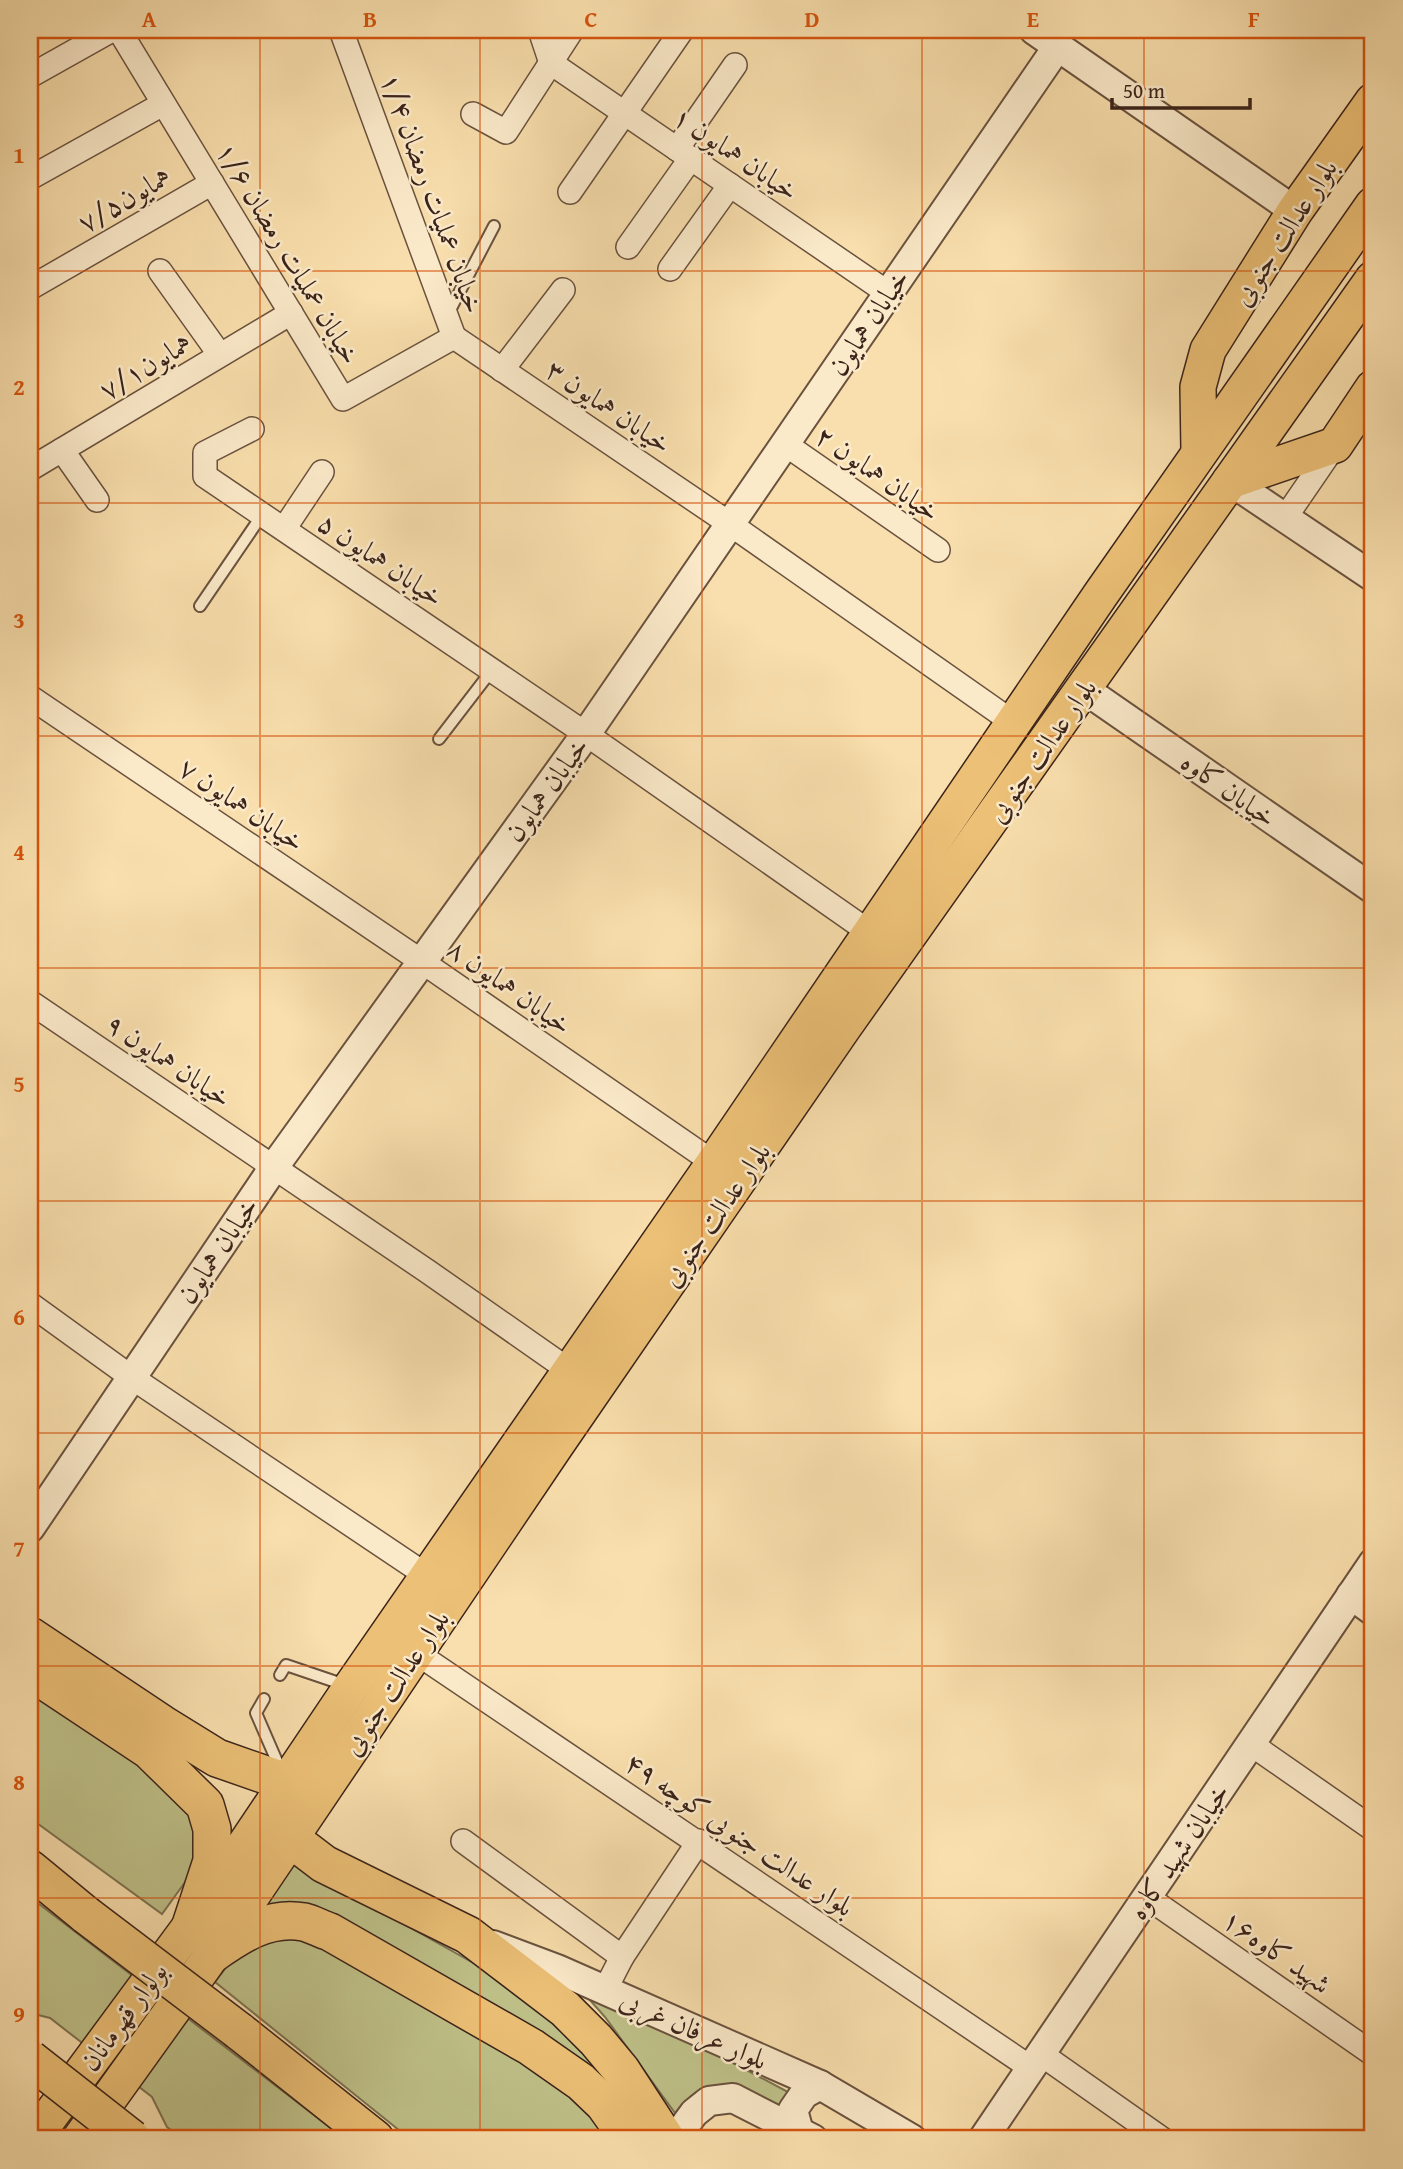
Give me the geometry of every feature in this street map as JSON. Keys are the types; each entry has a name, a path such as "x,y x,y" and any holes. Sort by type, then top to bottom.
{"highway":[{"path":"30,1636 217,1758 286,1782"},
{"path":"30,1671 149,1750 205,1805 212,1829 212,1861 191,1925"},
{"path":"291,1835 324,1864 468,1935 565,2010 596,2040 621,2070 666,2139"},
{"path":"30,1869 375,2139"},
{"path":"211,1955 240,1934 263,1925 285,1921 305,1922 330,1932 531,2047 581,2082 604,2104 629,2139"},
{"path":"30,2059 132,2139"}],"main road":[{"name":"بلوار عدالت جنوبی","path":"1199,451 1198,387 1208,350 1295,211 1373,101"},
{"name":"بلوار عدالت جنوبی","path":"211,1955 415,1652 830,1020 872,934 1199,451 1373,205"},
{"name":"بلوار عدالت جنوبی","path":"191,1925 351,1686 714,1163 830,1020 1084,690 1373,279"},
{"path":"1230,481 1335,445 1373,388"},
{"name":"بولوار قهرمانان","path":"33,2139 191,1925"},
{"name":"بولوار قهرمانان","path":"80,2139 211,1955"}],"street":[{"path":"30,76 112,30"},
{"name":"خیابان عملیات رمضان ۱/۶","path":"119,30 343,399 451,327"},
{"name":"خیابان عملیات رمضان ۱/۴","path":"341,30 451,327"},
{"path":"540,30 551,63"},
{"path":"473,114 506,132 572,30"},
{"path":"570,192 682,30"},
{"path":"1034,30 1295,211"},
{"name":"خیابان همایون","path":"30,1528 274,1167 586,734 1058,46"},
{"name":"خیابان همایون ۱","path":"551,63 888,293"},
{"path":"628,247 735,65"},
{"path":"30,178 163,104"},
{"name":"همایون۷/۵","path":"30,288 212,183"},
{"path":"670,269 730,185"},
{"path":"160,271 220,355"},
{"path":"502,370 563,290"},
{"name":"همایون۷/۱","path":"30,469 291,313"},
{"name":"خیابان همایون ۳","path":"451,327 502,370 730,524 1014,723"},
{"name":"خیابان همایون ۵","path":"252,429 205,453 205,476 586,734 872,934"},
{"name":"خیابان همایون ۲","path":"785,444 938,550"},
{"path":"1285,518 1335,445"},
{"path":"62,450 97,500"},
{"path":"284,529 322,472"},
{"path":"1230,481 1373,577"},
{"name":"خیابان کاوه","path":"1084,690 1373,889"},
{"name":"خیابان همایون ۷","path":"30,697 421,961"},
{"name":"خیابان همایون ۸","path":"421,961 714,1163"},
{"name":"خیابان همایون ۹","path":"30,1002 570,1371"},
{"path":"30,1304 131,1377 429,1577"},
{"name":"خیابان شهید کاوه","path":"983,2139 1251,1744 1362,1603 1373,1563"},
{"name":"بلوار عدالت جنوبی کوچه ۴۹","path":"415,1652 1036,2061 1162,2139"},
{"path":"1251,1744 1373,1829"},
{"path":"463,1841 622,1957"},
{"path":"605,1990 622,1957 699,1841"},
{"name":"شهید کاوه۱۶","path":"1147,1897 1373,2054"},
{"name":"بلوار عرفان غربی","path":"468,1935 605,1990 820,2085 912,2139"},
{"path":"806,2136 793,2110 804,2094 820,2085"},
{"name":"بلوار عرفان غربی","path":"679,2139 694,2113 709,2101 733,2098 806,2136"}],"lane":[{"path":"451,327 494,226"},
{"path":"200,606 262,515"},
{"path":"439,739 492,670"},
{"path":"280,1675 286,1665 351,1686"},
{"path":"264,1699 256,1713 286,1782"}],"green space":[{"path":"30,1689 182,1792 196,1809 201,1860 162,1914 30,1818"},
{"path":"291,1857 375,1908 511,1984 602,2063 641,2132 260,1907"},
{"path":"30,1897 345,2139 183,2139 167,2127 152,2097 50,2018 30,2013"},
{"path":"301,1935 572,2091 612,2139 410,2139 215,1982 228,1965 258,1941"},
{"path":"588,1986 788,2092 780,2112 739,2091 718,2087 695,2093 675,2113 605,2017 580,1989"}]}
